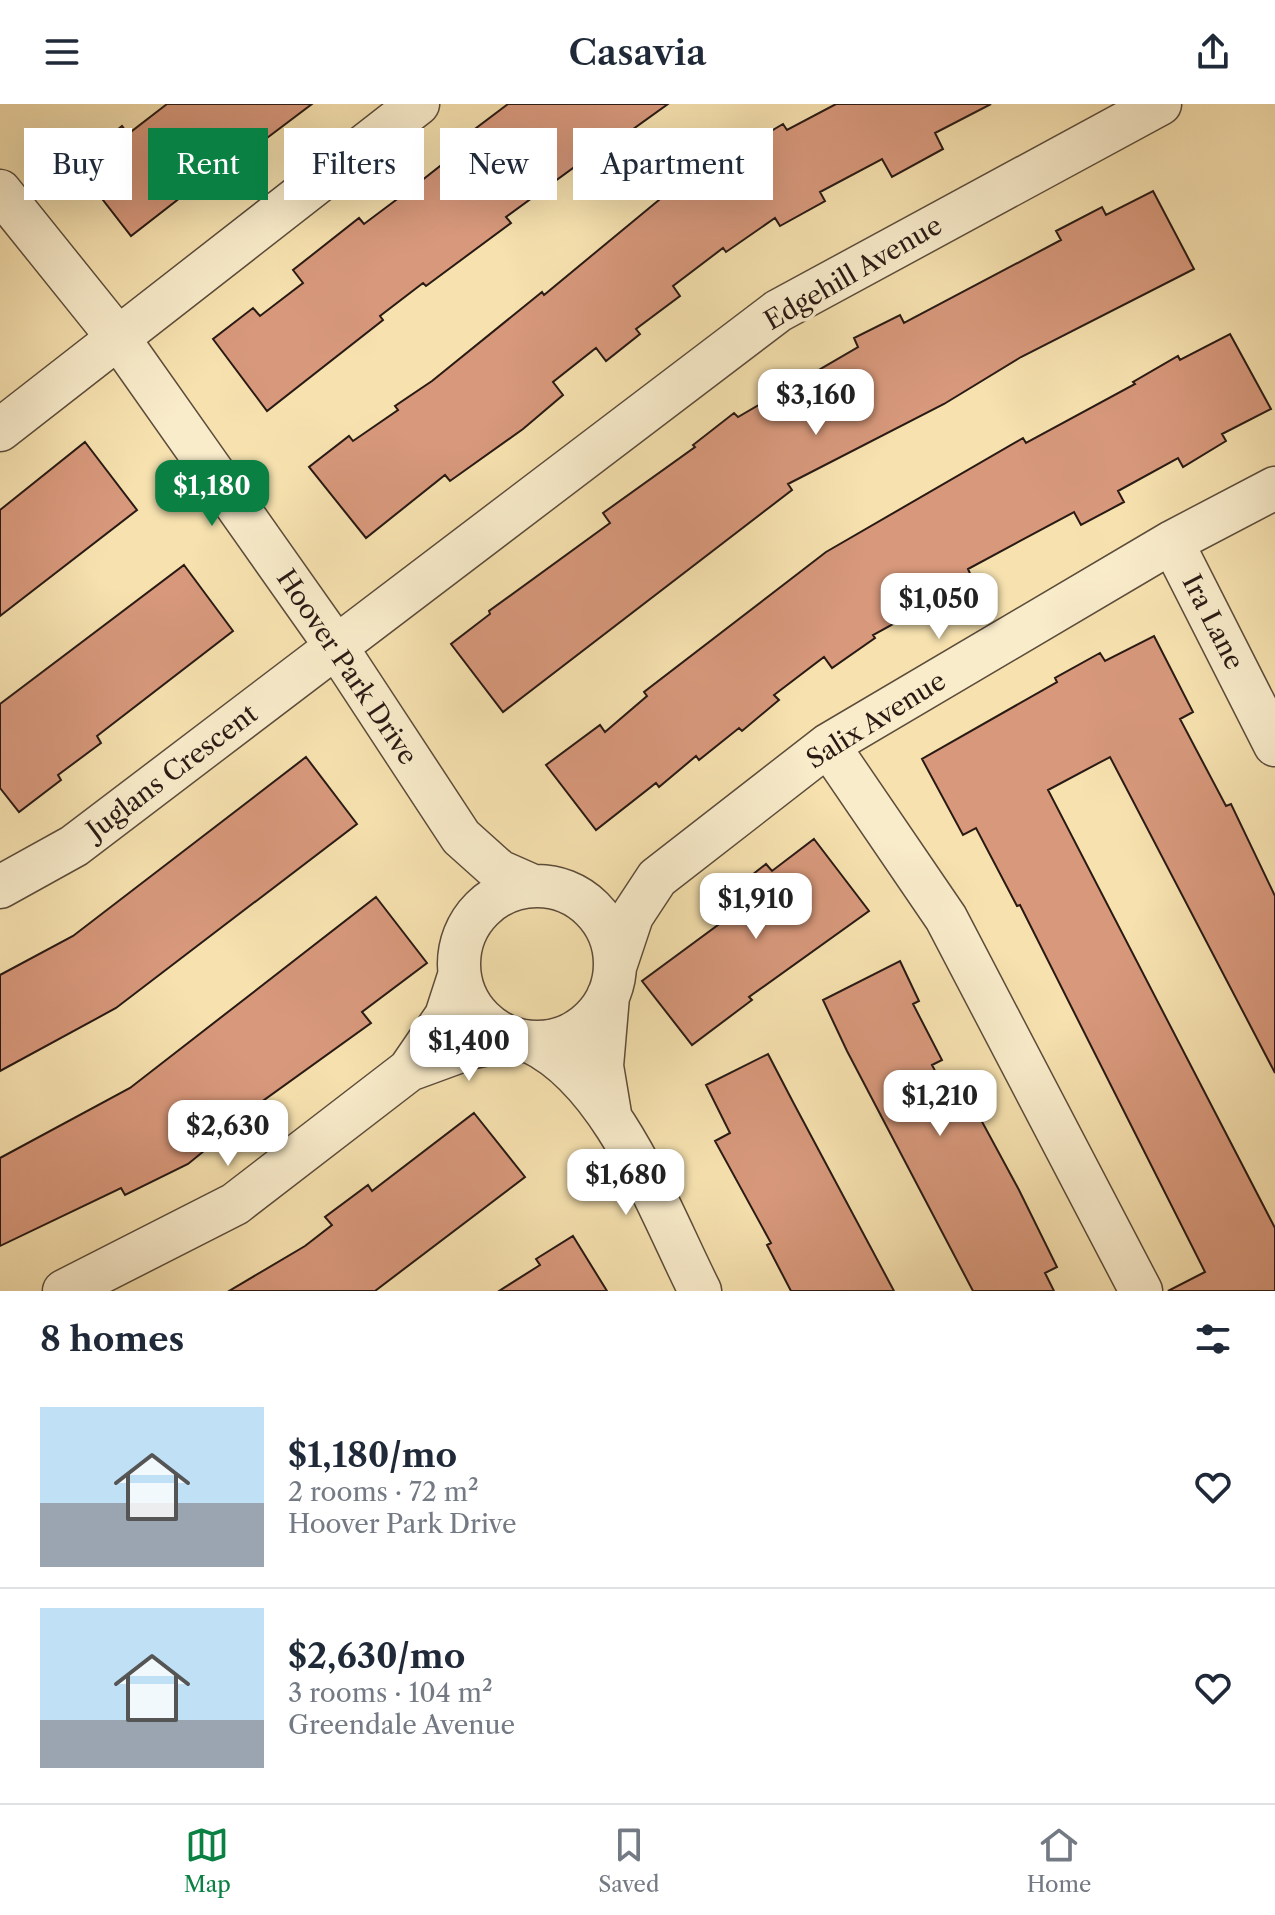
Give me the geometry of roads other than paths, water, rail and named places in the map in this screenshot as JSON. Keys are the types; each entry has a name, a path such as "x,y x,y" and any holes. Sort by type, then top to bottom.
{"street":[{"path":"0,430 418,104"},
{"name":"Edgehill Avenue","path":"337,648 778,311 1160,104"},
{"name":"Hoover Park Drive","path":"0,191 119,339 337,648 461,837 499,871 550,889"},
{"name":"Salix Avenue","path":"612,981 632,916 657,878 828,745 1172,542 1275,488"},
{"name":"Ira Lane","path":"1172,542 1275,745"},
{"name":"Juglans Crescent","path":"0,887 74,846 337,648"},
{"path":"828,745 946,918 1141,1291"},
{"name":"Hoover Park Drive","path":"460,960 466,888 461,837"},
{"name":"Salix Avenue","path":"550,889 612,892 657,878"},
{"path":"409,1070 446,1016 467,928 488,903 509,891 550,889 596,913 607,930 612,981 602,1066 610,1114"},
{"path":"460,960 463,990 477,1015 487,1025 565,1063 610,1114 700,1291"},
{"path":"64,1291 235,1204 409,1070 469,1048 559,1039 585,1026 612,981"}]}
